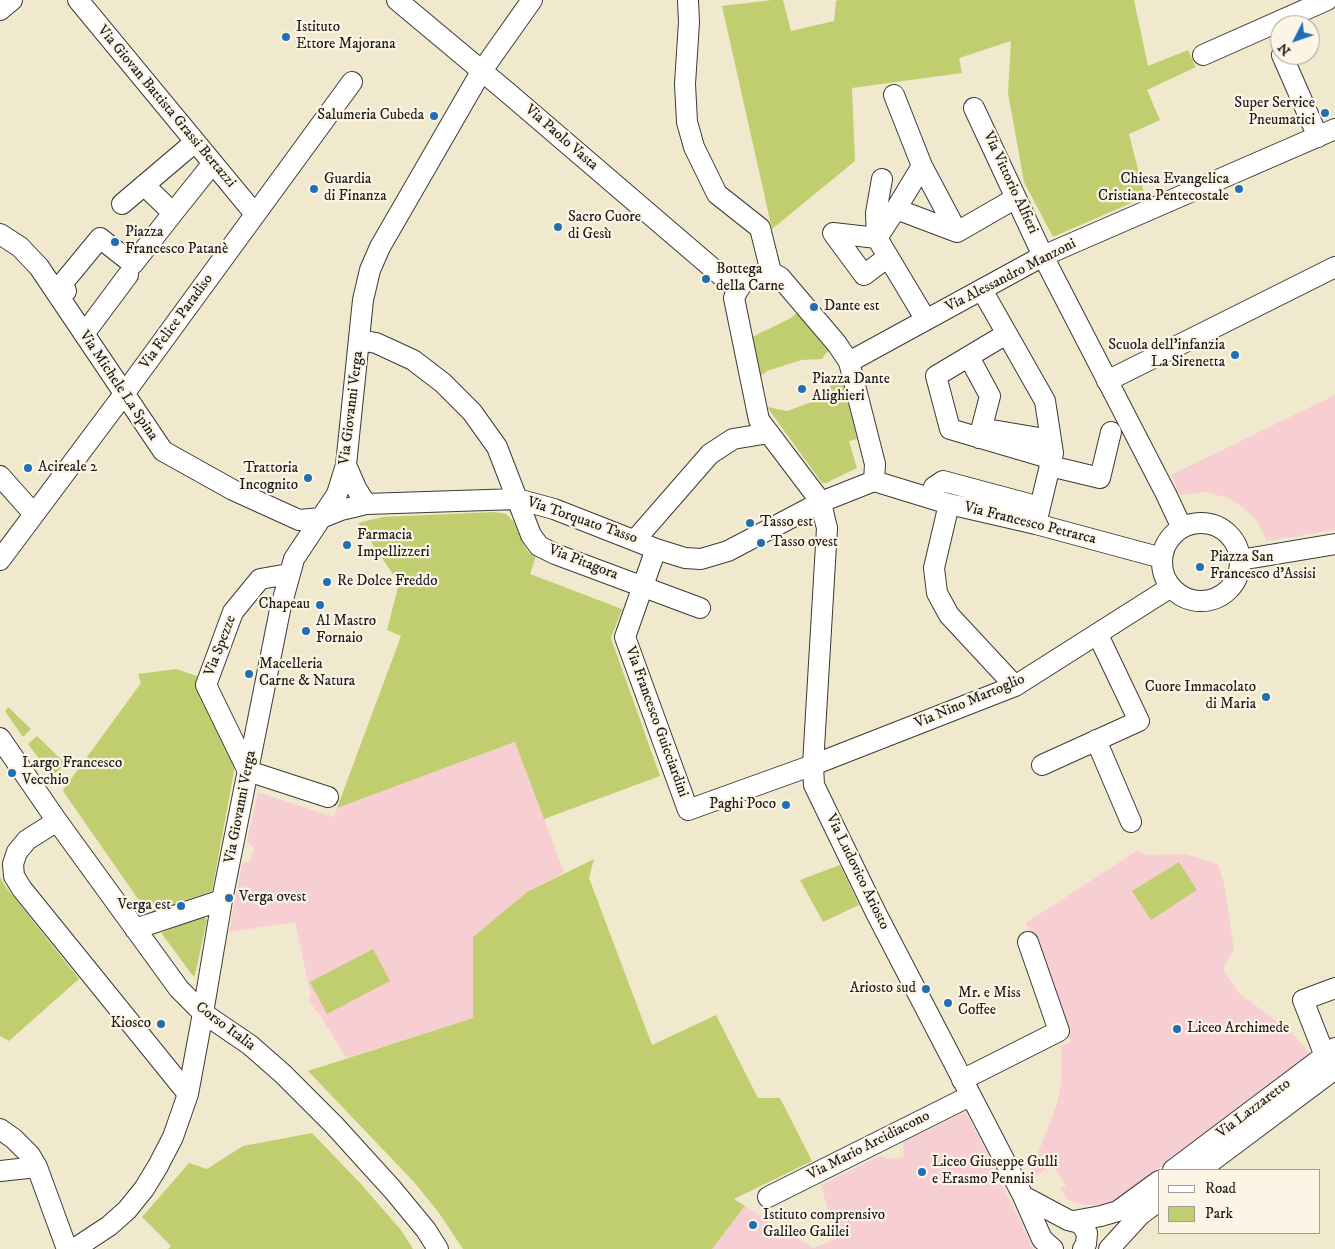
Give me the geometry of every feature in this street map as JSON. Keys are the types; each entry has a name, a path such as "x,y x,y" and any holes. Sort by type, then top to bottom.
{"street":[{"path":"0,10 12,0"},
{"name":"Via Giovan Battista Grassi Bertazzi","path":"78,0 255,214"},
{"name":"Via Paolo Vasta","path":"397,0 731,284"},
{"name":"Via Giovanni Verga","path":"74,1249 109,1226 127,1210 144,1189 173,1137 188,1094 204,1013 222,900 280,610 289,574 294,559 337,494 346,465 363,300 370,270 380,247 481,72 532,0"},
{"path":"688,0 689,22 685,84 687,122 694,147 717,194 760,228 770,266 852,360 875,464 877,482"},
{"path":"1203,55 1327,0"},
{"path":"1288,65 1327,133"},
{"name":"Via Felice Paradiso","path":"0,560 352,82"},
{"path":"894,95 922,166 957,232"},
{"name":"Via Vittorio Alfieri","path":"974,108 1043,256 1169,499 1182,528"},
{"name":"Via Alessandro Manzoni","path":"852,360 1043,256 1327,133"},
{"path":"122,204 195,142"},
{"path":"59,297 66,291 62,284 100,238 133,264 213,163"},
{"path":"876,238 922,166"},
{"path":"882,179 876,213 876,238 926,320"},
{"path":"144,185 173,213"},
{"path":"957,232 1016,198"},
{"path":"896,209 957,232"},
{"path":"876,238 833,233 864,275 888,257"},
{"name":"Via Michele La Spina","path":"0,234 31,257 162,451 233,490 299,520 322,518"},
{"path":"770,266 744,282 731,284 761,434 823,511"},
{"path":"1107,381 1335,267"},
{"path":"84,334 128,275"},
{"path":"982,290 1046,401 1051,455 1038,516"},
{"path":"998,339 936,376 950,429 980,433 1051,455 1100,478 1111,432"},
{"name":"Via Pitagora","path":"360,340 376,343 413,360 443,383 472,412 496,448 531,535 539,546 555,554 700,608"},
{"path":"968,357 990,396 980,433"},
{"path":"635,540 710,454 733,439 761,434"},
{"path":"346,465 356,488 366,504"},
{"path":"0,476 33,513"},
{"name":"Via Francesco Petrarca","path":"930,498 934,487 943,481 1131,550 1162,558"},
{"name":"Via Torquato Tasso","path":"322,518 341,510 366,504 517,499 554,509 685,558 701,559 728,551 803,513 823,511 877,482"},
{"name":"Via Francesco Petrarca","path":"877,482 949,504 1038,516"},
{"path":"949,504 934,568 937,593 949,615 1015,686"},
{"name":"Via Ludovico Ariosto","path":"823,511 826,538 813,765 814,785 876,913 1023,1196 1042,1239 1053,1247"},
{"path":"1204,523 1224,531 1232,539 1240,560 1238,574 1232,586 1222,595 1209,600 1195,601 1182,596 1171,587 1166,579 1162,569 1165,546 1172,536 1182,528 1192,524 1204,523"},
{"path":"1240,560 1335,544"},
{"name":"Via Francesco Guicciardini","path":"656,548 625,637 688,810"},
{"name":"Via Spezze","path":"248,771 206,685 233,612 260,579 289,574"},
{"name":"Via Nino Martoglio","path":"688,810 813,765 1015,686 1171,587"},
{"path":"1042,765 1139,721 1098,635"},
{"name":"Corso Italia","path":"0,738 57,821 179,990 204,1013 250,1045 302,1093 393,1190 426,1230 438,1249"},
{"path":"1096,740 1131,822"},
{"path":"248,771 328,797"},
{"path":"57,821 27,840 17,852 13,864 14,876 22,889 188,1094"},
{"path":"135,930 222,900"},
{"name":"Via Mario Arcidiacono","path":"768,1197 966,1088 1059,1031 1028,942"},
{"path":"1332,1058 1302,1000 1335,988"},
{"name":"Via Lazzaretto","path":"1174,1169 1332,1058"},
{"name":"Via Lazzaretto","path":"1201,1169 1332,1058"},
{"path":"0,1128 30,1155 37,1167 67,1249"},
{"path":"0,1171 37,1167"},
{"path":"1053,1247 1054,1229 1058,1225 1118,1211 1158,1182"},
{"path":"1023,1196 1071,1221 1080,1223 1086,1233 1086,1244 1083,1249"},
{"path":"1092,1249 1158,1202"},
{"path":"1109,1249 1140,1215"}],"shaded area":[{"path":"1335,395 1335,530 1267,541 1259,524 1251,514 1231,499 1206,492 1180,495 1171,475"},
{"path":"516,742 564,873 527,892 474,937 473,1018 346,1058 322,1018 308,1000 311,996 295,922 229,932 242,864 250,861 254,848 247,841 258,792 334,817 337,808"},
{"name":"Liceo Archimede","path":"1138,850 1146,855 1186,854 1218,864 1224,883 1234,949 1225,964 1224,972 1239,993 1293,1034 1312,1056 1179,1151 1118,1201 1084,1205 1068,1200 1060,1188 1066,1186 1053,1165 1027,1181 1056,1107 1062,1078 1061,1046 1071,1041 1026,923"},
{"name":"Liceo Giuseppe Gulli e Erasmo Pennisi","path":"966,1112 1033,1249 712,1249 745,1206 813,1248 836,1239 821,1185 879,1156 892,1159 904,1157 903,1142"}],"green space":[{"path":"783,0 791,31 834,21 836,1 839,0 1134,0 1148,66 1188,50 1196,67 1147,90 1160,120 1129,134 1145,197 1053,237 1024,182 1008,93 1011,41 959,58 962,73 852,88 855,161 772,229 722,6"},
{"path":"797,313 829,352 822,359 801,360 767,371 759,377 752,337 791,318"},
{"path":"842,378 857,439 849,441 857,468 826,483 822,483 767,407 787,411 820,399 834,382"},
{"path":"495,512 506,514 513,521 525,547 530,554 536,556 530,574 622,609 611,638 660,776 544,819 515,742 337,808 401,636 387,630 399,583 358,523 383,517"},
{"path":"176,669 200,677 235,766 212,891 152,912 145,909 63,790 141,683 138,674"},
{"path":"8,707 31,729 24,736 22,736 5,711"},
{"path":"37,736 65,763 52,776 28,744"},
{"path":"594,859 589,878 652,1045 716,1015 758,1098 780,1098 812,1161 734,1199 745,1206 712,1249 463,1249 439,1213 414,1182 308,1071 473,1018 473,937 527,892"},
{"path":"1179,862 1197,890 1151,920 1132,891"},
{"path":"840,865 859,905 823,922 800,880"},
{"path":"0,877 5,886 79,979 9,1041 0,1036"},
{"path":"203,916 207,920 195,975 193,976 162,934"},
{"path":"373,949 390,981 327,1014 310,982"},
{"path":"312,1133 360,1183 401,1230 413,1249 168,1249 171,1246 142,1217 189,1163 207,1169 243,1146"}],"place":[{"name":"Istituto Ettore Majorana","path":"286,37"},
{"name":"Super Service Pneumatici","path":"1325,113"},
{"name":"Salumeria Cubeda","path":"434,116"},
{"name":"Guardia di Finanza","path":"314,189"},
{"name":"Chiesa Evangelica Cristiana Pentecostale","path":"1239,189"},
{"name":"Sacro Cuore di Gesù","path":"558,227"},
{"name":"Piazza Francesco Patanè","path":"115,242"},
{"name":"Bottega della Carne","path":"706,279"},
{"name":"Dante est","path":"814,307"},
{"name":"Scuola dell'infanzia La Sirenetta","path":"1235,355"},
{"name":"Piazza Dante Alighieri","path":"802,389"},
{"name":"Acireale 2","path":"28,468"},
{"name":"Trattoria Incognito","path":"308,478"},
{"name":"Tasso est","path":"750,523"},
{"name":"Tasso ovest","path":"761,543"},
{"name":"Farmacia Impellizzeri","path":"347,545"},
{"name":"Piazza San Francesco d'Assisi","path":"1200,567"},
{"name":"Re Dolce Freddo","path":"327,582"},
{"name":"Chapeau","path":"320,605"},
{"name":"Al Mastro Fornaio","path":"306,631"},
{"name":"Macelleria Carne & Natura","path":"249,674"},
{"name":"Cuore Immacolato di Maria","path":"1266,697"},
{"name":"Largo Francesco Vecchio","path":"12,773"},
{"name":"Paghi Poco","path":"786,805"},
{"name":"Verga ovest","path":"229,898"},
{"name":"Verga est","path":"181,906"},
{"name":"Ariosto sud","path":"926,989"},
{"name":"Mr. e Miss Coffee","path":"948,1003"},
{"name":"Kiosco","path":"161,1024"},
{"name":"Liceo Archimede","path":"1177,1029"},
{"name":"Liceo Giuseppe Gulli e Erasmo Pennisi","path":"922,1172"},
{"name":"Istituto comprensivo Galileo Galilei","path":"753,1225"}]}
